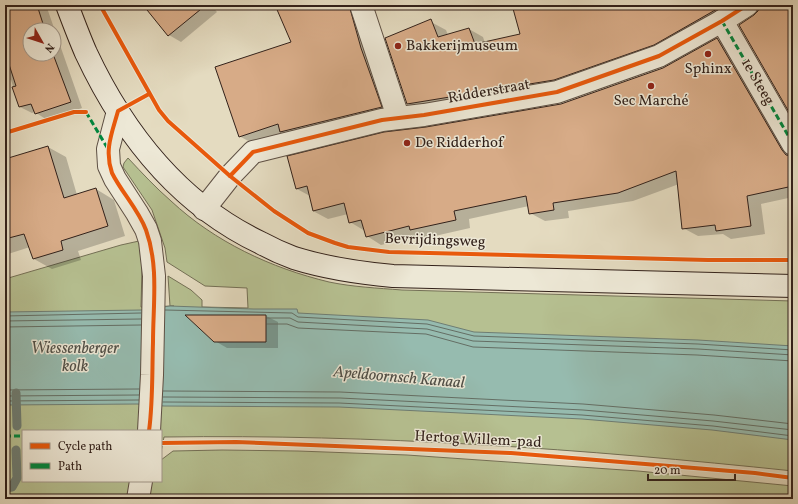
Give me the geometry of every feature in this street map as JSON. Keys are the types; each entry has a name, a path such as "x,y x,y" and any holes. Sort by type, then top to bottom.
{"street":[{"path":"67,5 86,52 114,104 136,138 162,170 204,209 220,221 246,236 283,254 314,264 353,272 400,276 793,286"},
{"path":"361,5 398,117"},
{"name":"Ridderstraat","path":"204,209 230,176 253,152 398,117 424,115 556,92 659,56 722,21 747,5"},
{"name":"1e Steeg","path":"722,21 793,144"},
{"path":"114,104 108,149 110,166 115,179 138,212 146,229 152,253 155,291 149,429"},
{"path":"138,499 141,482"}],"green space":[{"path":"128,158 160,191 188,216 225,241 265,261 329,282 402,290 793,301 793,346 780,346 793,348 793,471 558,450 400,441 321,438 164,437 162,447 162,430 22,430 22,482 162,482 162,459 173,451 298,451 407,455 638,471 793,486 793,499 5,499 5,279 139,241 142,267 141,307 174,306 170,306 168,276 191,290 202,300 202,307 248,308 247,288 205,286 167,262 165,248 152,210 123,167"}],"water":[{"path":"170,306 297,309 298,313 428,320 474,332 698,340 793,346 793,440 712,430 582,419 339,407 164,406 137,404 5,405 5,312 141,310"}],"building":[{"path":"5,5 37,5 42,22 22,22 22,62 56,62 71,102 35,114 31,104 19,107 12,87 16,86 5,52"},
{"path":"143,5 206,5 168,36"},
{"path":"275,5 349,5 361,48 382,107 280,132 278,124 239,137 215,67 291,42"},
{"path":"512,5 724,5 654,45 554,80 407,104 385,38 431,19 438,37 469,28 475,44 520,34"},
{"path":"759,5 793,5 793,119 739,25 758,11"},
{"path":"717,38 782,150 786,155 793,156 793,186 747,196 751,226 716,231 715,225 682,229 676,171 618,193 553,203 554,210 529,214 526,196 454,211 456,220 410,230 409,226 366,237 361,220 349,223 344,203 313,211 307,186 296,189 287,156 384,132 426,127 561,104 663,68"},
{"path":"48,146 64,198 96,188 108,226 61,241 63,250 33,259 24,234 5,239 5,159"},
{"path":"185,315 266,315 266,342 214,342"}],"waterway":[{"path":"16,393 17,426"},
{"path":"5,488 12,487 17,478 16,450"}],"marked path":[{"path":"722,21 793,144"},
{"path":"86,112 108,149"},
{"path":"5,436 22,436"}],"cycle path":[{"name":"Bevrijdingsweg","path":"100,5 159,110 168,121 230,176 274,211 308,233 335,243 348,247 389,252 708,260 793,260"},
{"path":"230,176 253,152 382,120 424,115 557,92 659,56 722,21 747,5"},
{"path":"149,94 118,111 111,134 109,157 112,173 143,222 153,257 154,300 152,398 149,430"},
{"path":"5,133 74,112 86,112"},
{"name":"Hertog Willem-pad","path":"162,443 236,442 511,453 755,473 793,478"}],"place":[{"name":"Bakkerijmuseum","path":"398,46"},
{"name":"Sphinx","path":"708,54"},
{"name":"Sec Marché","path":"651,86"},
{"name":"De Ridderhof","path":"407,143"}],"water label":[{"name":"Wiessenberger kolk","path":"75,358"},
{"name":"Apeldoornsch Kanaal","path":"399,378"}]}
